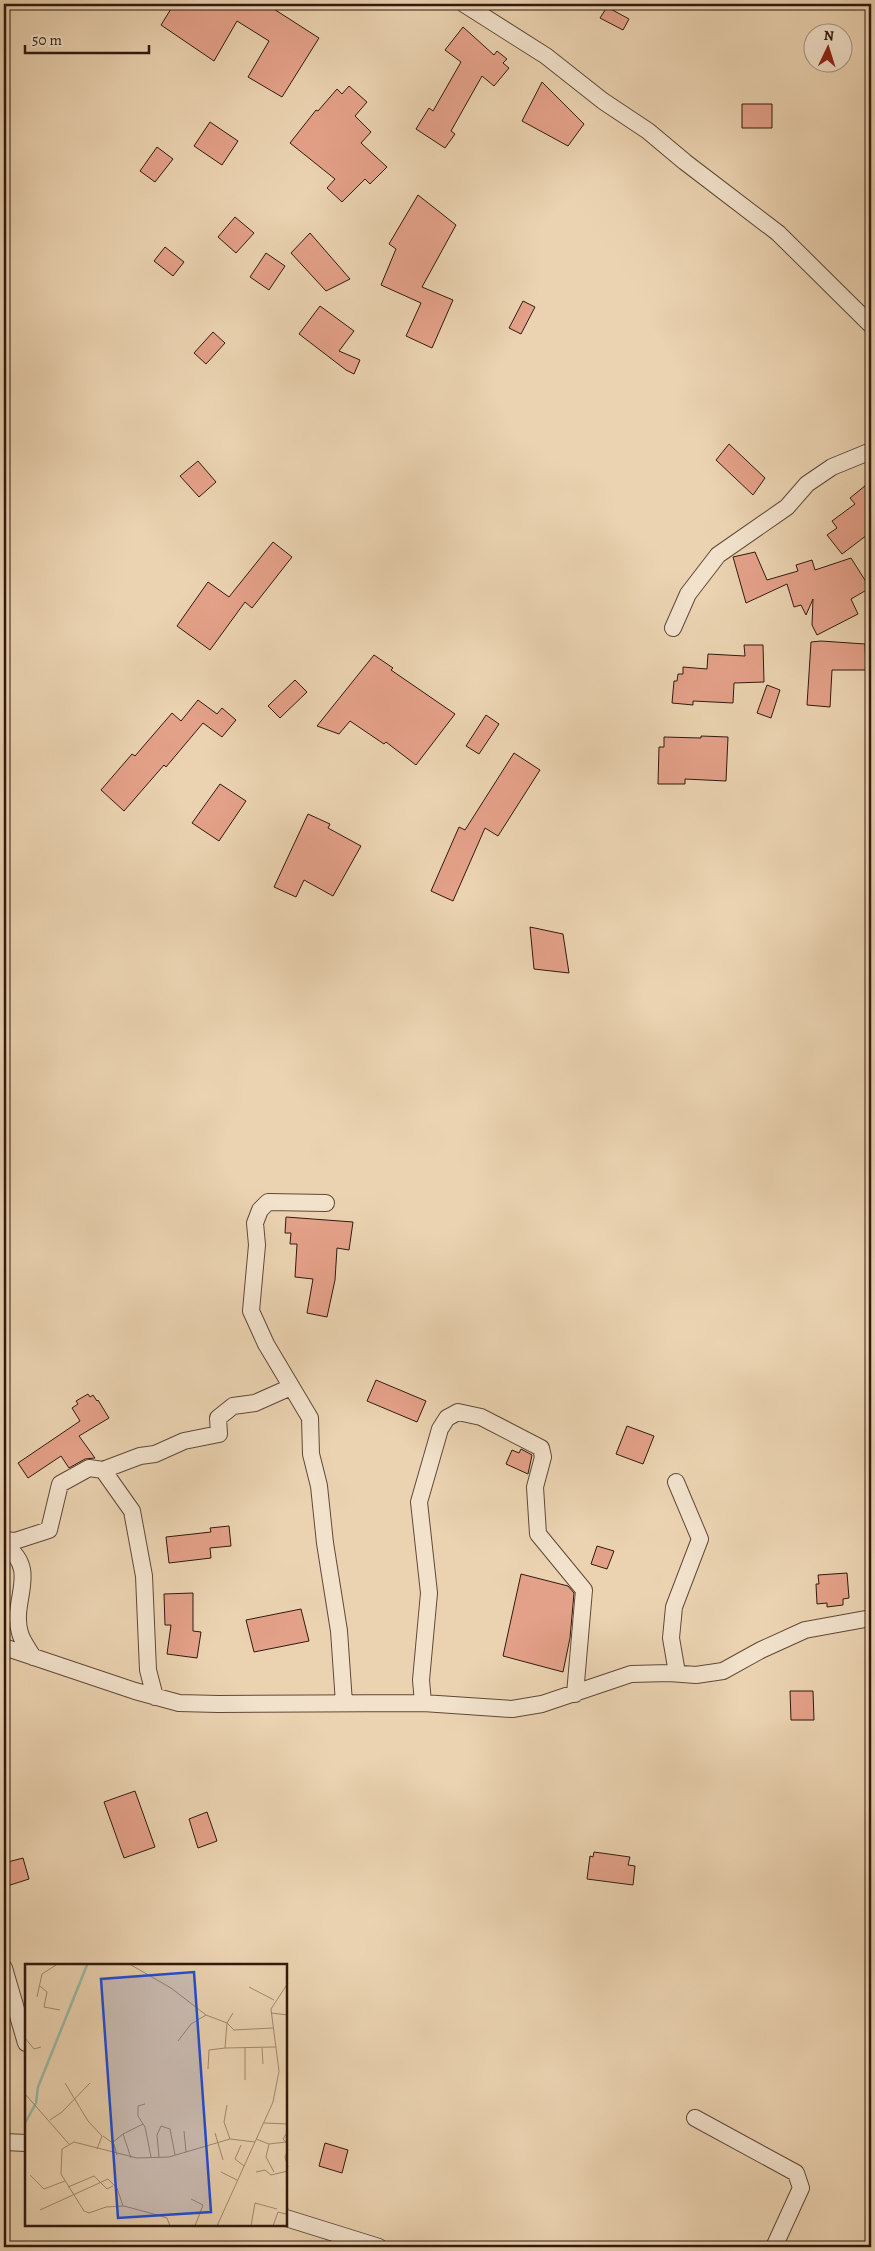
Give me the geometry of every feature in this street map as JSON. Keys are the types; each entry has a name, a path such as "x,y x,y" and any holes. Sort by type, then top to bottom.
{"street":[{"path":"464,4 546,56 604,101 648,131 685,162 778,233 871,326"},
{"path":"673,628 688,594 718,556 787,507 807,484 826,471 871,451"},
{"path":"326,1204 268,1202 260,1210 255,1223 257,1245 251,1311 266,1344 310,1418 311,1454 319,1486 325,1543 339,1631 344,1702"},
{"path":"4,1540 15,1541 49,1530 60,1484 89,1468 103,1470 140,1456 155,1454 184,1440 219,1434 218,1418 233,1406 255,1403 291,1386"},
{"path":"423,1703 421,1680 428,1593 418,1502 440,1429 447,1418 458,1412 481,1417 541,1448 543,1457 535,1487 538,1534 584,1590 575,1694"},
{"path":"103,1470 132,1511 144,1576 148,1670 155,1697"},
{"path":"676,1482 700,1539 674,1607 671,1638 677,1673"},
{"path":"4,1544 14,1552 24,1570 20,1633 33,1657"},
{"path":"4,1647 155,1697 179,1703 423,1703 512,1709 542,1704 631,1674 677,1673 696,1675 722,1671 761,1650 805,1630 871,1618"},
{"path":"4,1968 25,2040"},
{"path":"695,2118 796,2173 802,2188 774,2247"},
{"path":"4,2142 25,2143"},
{"path":"288,2219 380,2247"}],"building":[{"path":"174,4 266,4 319,38 282,97 248,77 269,41 237,21 214,61 161,25"},
{"path":"607,7 629,19 623,30 600,18"},
{"path":"463,27 494,55 497,51 507,59 503,63 509,68 494,86 482,76 451,131 455,134 445,148 416,129 429,108 433,111 461,62 445,50"},
{"path":"542,82 584,124 568,146 522,121"},
{"path":"349,86 367,102 355,116 371,132 361,143 387,167 370,184 365,179 342,202 327,188 335,179 290,143 316,110 318,111 337,89 342,94"},
{"path":"742,104 772,104 772,128 742,128"},
{"path":"210,122 238,141 222,165 194,146"},
{"path":"157,147 173,159 155,182 140,171"},
{"path":"418,195 456,225 422,287 453,300 432,348 406,336 421,303 381,285 396,249 389,244"},
{"path":"235,217 254,233 236,253 218,237"},
{"path":"310,233 350,279 326,291 291,253"},
{"path":"165,247 184,262 173,276 154,261"},
{"path":"266,253 285,266 269,290 250,277"},
{"path":"523,301 535,307 521,334 509,328"},
{"path":"320,306 354,331 339,351 360,360 354,374 299,334"},
{"path":"213,332 225,343 206,364 194,353"},
{"path":"729,444 765,478 753,495 716,460"},
{"path":"198,461 216,482 199,497 180,476"},
{"path":"871,481 871,532 842,554 827,535 837,528 832,521 855,504 850,498"},
{"path":"273,542 292,557 252,608 245,602 210,650 177,626 208,582 229,597"},
{"path":"755,552 767,580 798,571 796,565 812,560 815,570 851,558 870,588 851,599 858,614 817,635 812,625 813,599 806,615 801,605 794,607 787,584 746,603 733,557"},
{"path":"811,642 865,644 866,670 832,670 830,707 807,705"},
{"path":"744,645 763,645 764,682 734,683 733,703 693,701 693,705 672,703 674,681 677,681 678,674 683,674 683,667 707,669 708,654 745,656"},
{"path":"374,655 393,668 391,670 455,714 416,765 386,742 384,744 350,721 339,734 317,726"},
{"path":"295,680 307,692 280,718 268,706"},
{"path":"767,685 780,690 771,718 757,713"},
{"path":"198,700 217,714 222,708 236,720 222,737 203,723 166,767 164,765 124,811 101,790 132,754 135,756 172,713 181,721"},
{"path":"486,715 499,724 479,754 466,746"},
{"path":"701,736 728,737 726,781 685,779 685,784 658,784 659,747 664,747 664,737 701,738"},
{"path":"514,753 540,770 498,836 485,828 453,901 431,891 459,827 465,830"},
{"path":"220,784 246,801 219,841 192,823"},
{"path":"308,814 330,824 328,828 361,846 333,896 304,880 296,897 274,887"},
{"path":"530,927 563,934 569,973 534,969"},
{"path":"286,1217 353,1222 349,1250 337,1248 335,1280 327,1317 307,1313 313,1279 295,1277 297,1244 290,1244 291,1233 285,1233"},
{"path":"376,1380 426,1401 417,1422 367,1401"},
{"path":"88,1394 90,1397 93,1395 98,1400 109,1418 79,1436 95,1458 85,1459 69,1468 61,1456 28,1478 18,1463 80,1421 72,1408 78,1404 76,1401"},
{"path":"627,1426 654,1436 643,1464 616,1454"},
{"path":"521,1449 532,1455 528,1474 506,1464 512,1450 519,1453"},
{"path":"229,1526 231,1546 210,1548 211,1558 169,1563 166,1537 211,1532 210,1528"},
{"path":"597,1546 614,1551 607,1569 591,1564"},
{"path":"847,1573 849,1598 843,1599 843,1605 827,1607 827,1603 817,1604 816,1584 819,1584 818,1575"},
{"path":"521,1574 568,1586 574,1593 570,1638 563,1672 503,1656"},
{"path":"193,1593 193,1631 201,1632 197,1658 167,1654 171,1625 165,1625 164,1594"},
{"path":"301,1609 309,1641 254,1652 246,1620"},
{"path":"790,1691 813,1691 814,1720 791,1720"},
{"path":"135,1791 155,1847 124,1858 104,1802"},
{"path":"207,1812 217,1841 198,1848 189,1819"},
{"path":"594,1852 630,1857 628,1865 635,1866 633,1885 587,1879 590,1856 593,1857"},
{"path":"23,1858 29,1879 4,1887 4,1863"},
{"path":"325,2143 348,2150 342,2173 319,2166"}]}
